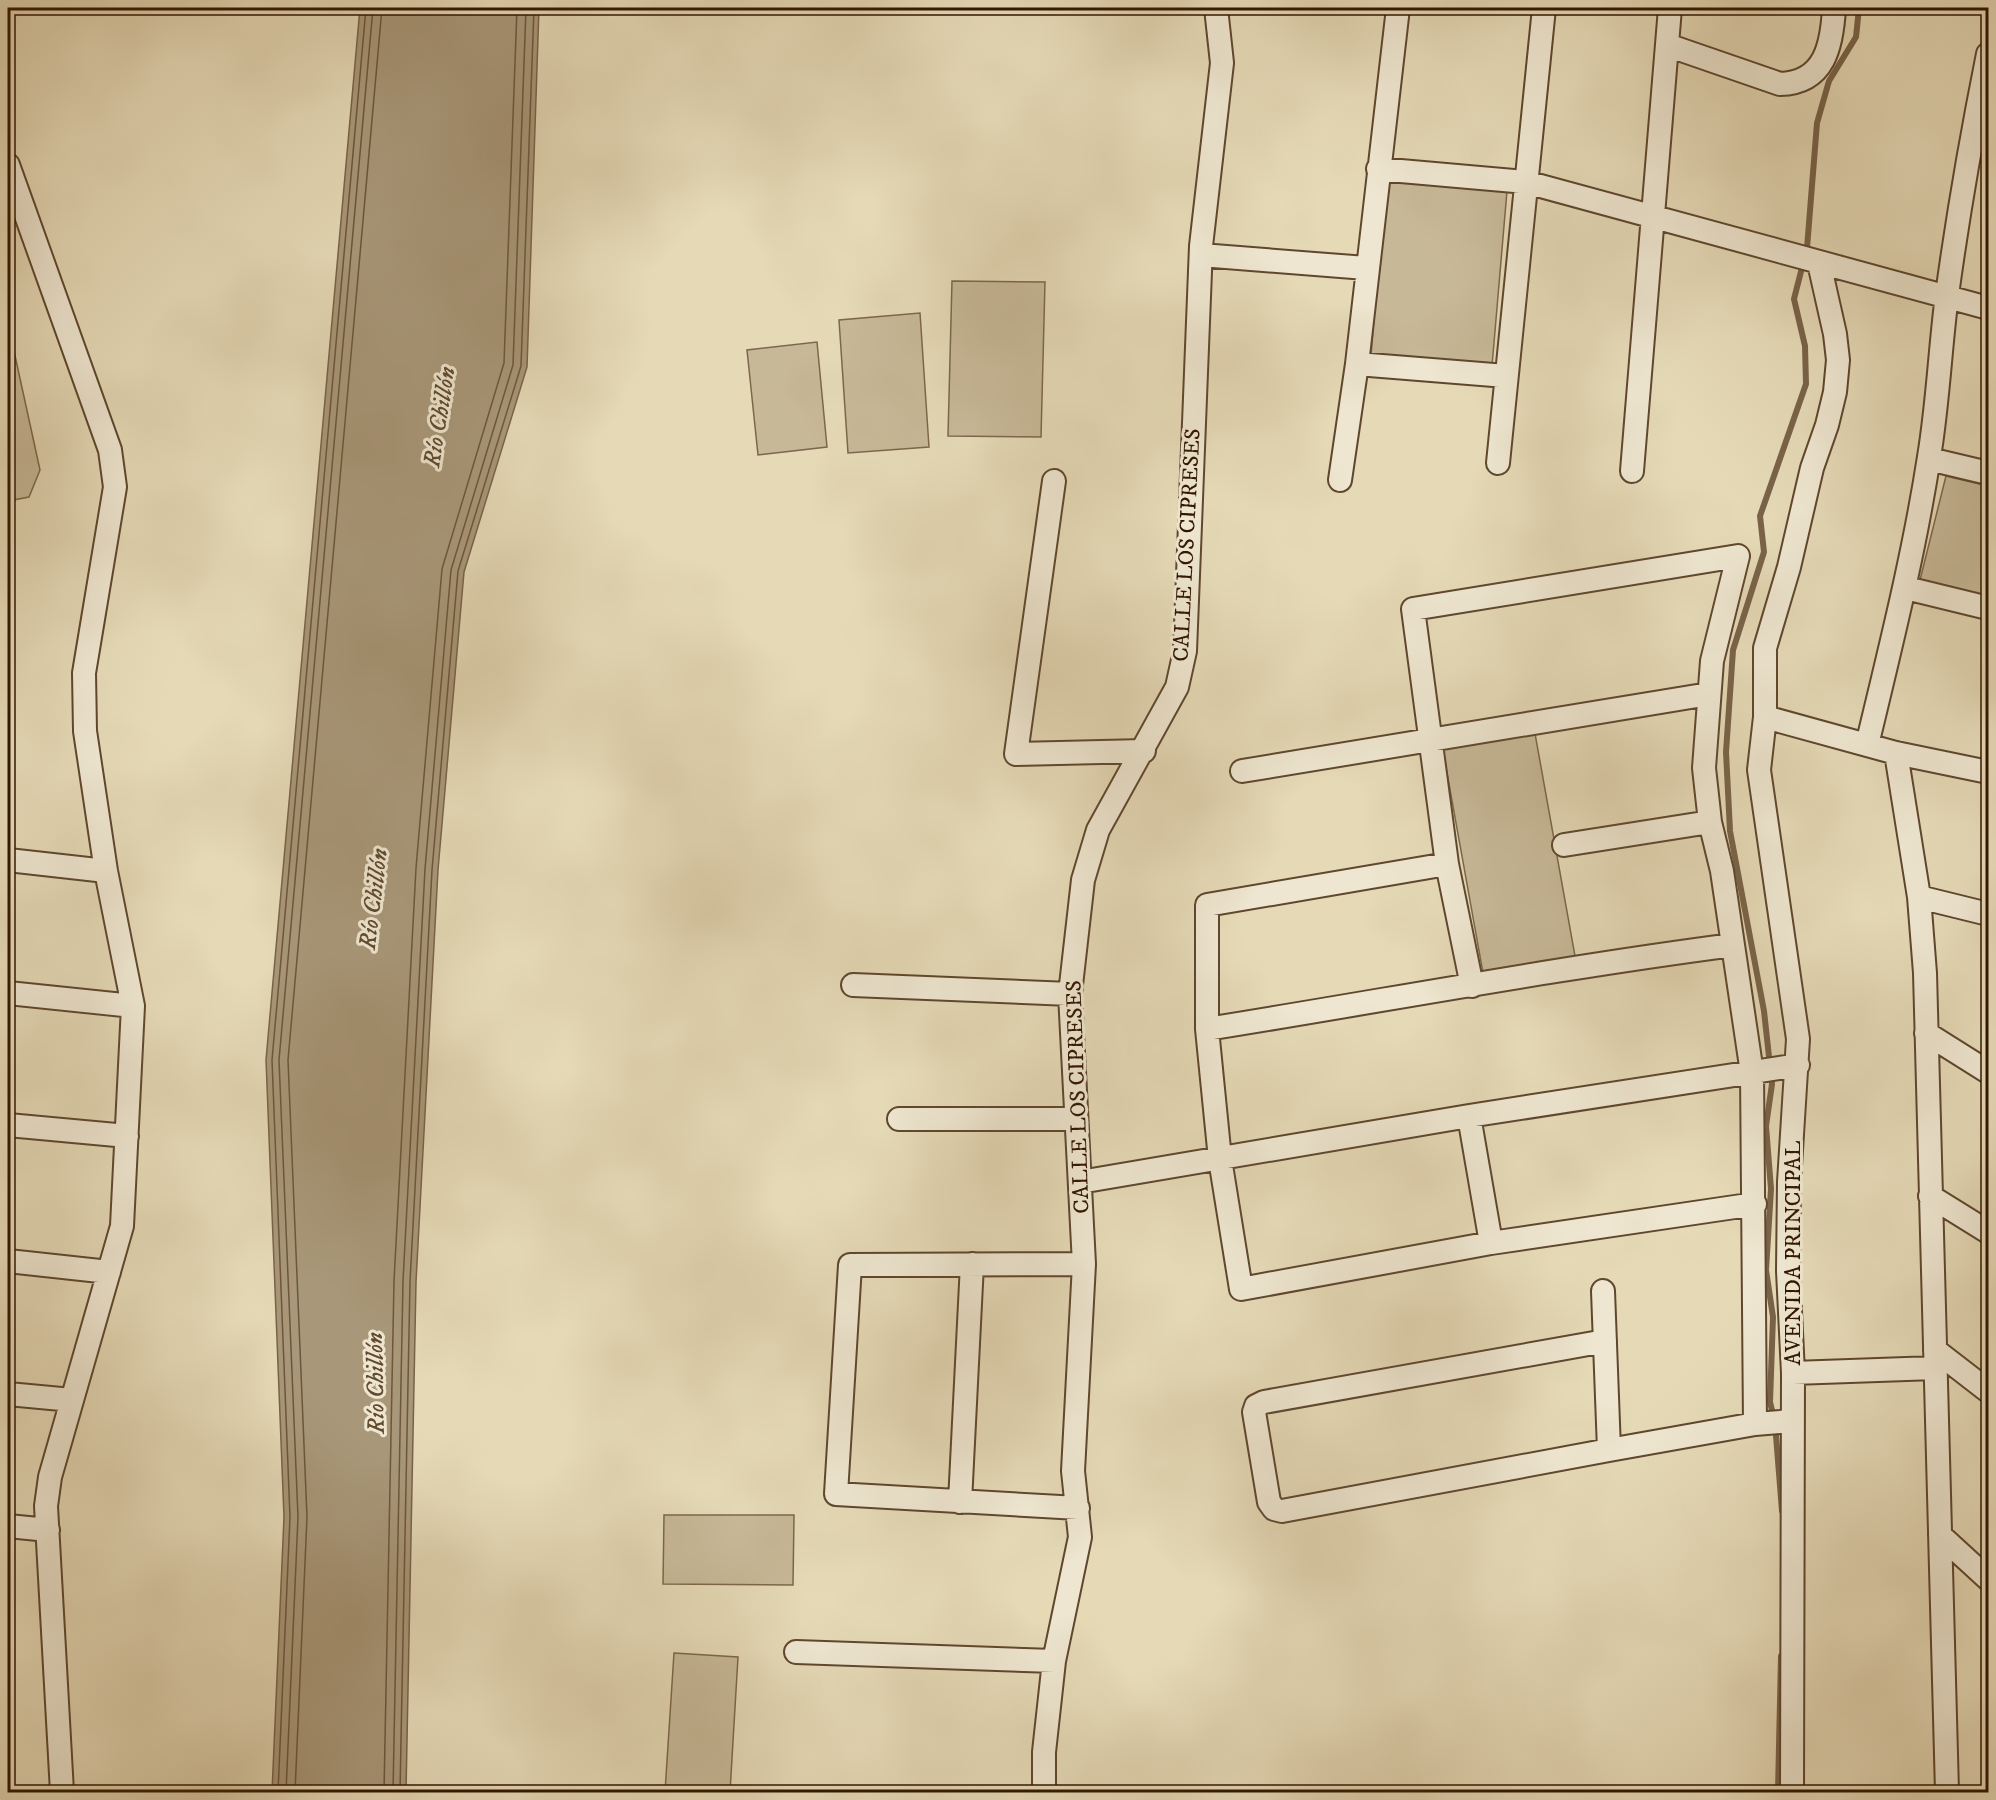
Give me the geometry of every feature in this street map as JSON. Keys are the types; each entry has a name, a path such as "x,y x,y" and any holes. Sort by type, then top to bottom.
{"street":[{"name":"CALLE LOS CIPRESES","path":"1044,1792 1044,1752 1054,1661 1080,1537 1073,1471 1084,1264 1071,994 1083,880 1089,853 1098,831 1144,751 1177,687 1185,651 1201,255 1222,63 1216,8"},
{"path":"1340,480 1357,364 1366,268 1398,8"},
{"path":"1498,463 1544,8"},
{"path":"1632,471 1670,8"},
{"path":"1667,45 1780,84 1793,84 1806,78 1817,69 1826,56 1834,8"},
{"path":"1867,745 1906,588 1929,459 1943,357 1947,297 1980,144 1989,54"},
{"path":"8,165 110,450 115,488 84,673 85,731 106,871 133,1006 122,1226 50,1477 46,1506 62,1792"},
{"path":"1378,170 1526,182 1989,308"},
{"path":"1201,255 1366,268"},
{"name":"AVENIDA PRINCIPAL","path":"1755,1424 1752,1282 1755,1204 1774,1069 1795,1015 1759,770 1765,717 1765,648 1789,567 1812,468 1835,392 1838,360 1835,334 1819,263"},
{"path":"1357,364 1506,376"},
{"path":"1929,459 1989,473"},
{"path":"1054,481 1016,754 1144,751"},
{"name":"AVENIDA PRINCIPAL","path":"1430,740 1413,609 1738,556 1712,661 1704,768 1710,822 1722,871 1732,945 1774,1069 1790,1172 1788,1271 1793,1373 1792,1792"},
{"path":"1906,588 1989,608"},
{"path":"1242,771 1709,694"},
{"path":"1765,717 1896,753 1989,772"},
{"path":"1430,740 1447,864 1472,986"},
{"path":"1896,753 1919,897 1925,973 1947,1792"},
{"path":"1564,845 1710,822"},
{"path":"8,860 106,871"},
{"path":"1447,864 1207,905 1207,1029 1220,1159 1241,1289 1491,1243 1755,1204"},
{"path":"1919,897 1989,914"},
{"path":"1207,1029 1472,986 1585,964 1732,945"},
{"path":"853,985 1071,994"},
{"path":"8,993 133,1006"},
{"path":"1926,1033 1989,1072"},
{"path":"1080,1182 1469,1116 1774,1069"},
{"path":"1469,1116 1491,1243"},
{"path":"899,1119 1076,1119"},
{"path":"8,1125 127,1136"},
{"path":"1930,1196 1989,1232"},
{"path":"8,1261 109,1272"},
{"path":"960,1502 972,1264"},
{"path":"1078,1508 836,1494 850,1265 1084,1264"},
{"path":"1603,1291 1609,1450"},
{"path":"1605,1341 1264,1402 1256,1406 1254,1412 1269,1502 1274,1509 1282,1511 1755,1424 1792,1421"},
{"path":"1793,1373 1935,1359 1989,1391"},
{"path":"8,1394 72,1400"},
{"path":"8,1526 48,1530"},
{"path":"1940,1535 1989,1579"},
{"path":"796,1652 1054,1661"}],"shaded area":[{"path":"1385,181 1507,191 1492,366 1371,356"},
{"path":"952,281 1045,282 1041,437 948,436"},
{"path":"920,313 929,447 848,453 839,320"},
{"path":"817,342 827,447 758,455 747,350"},
{"path":"14,351 40,470 29,497 8,501 8,352"},
{"path":"1946,476 1988,486 1988,601 1919,584"},
{"path":"1534,728 1575,956 1483,973 1442,745"},
{"path":"664,1515 794,1515 793,1585 663,1584"},
{"path":"674,1653 738,1657 730,1792 665,1792"}],"water":[{"name":"Río Chillón","path":"360,8 539,8 527,367 464,572 438,870 416,1282 406,1792 272,1792 284,1517 266,1060"}],"waterway":[{"path":"1782,1511 1775,1423 1770,1402 1773,1317 1766,1270 1771,1189 1766,1126 1772,1084 1764,1011 1730,831 1726,752 1733,650 1764,552 1760,516 1806,384 1805,346 1794,299 1807,248 1817,123 1829,81 1856,37 1859,8"},
{"path":"1778,1792 1781,1656"}]}
